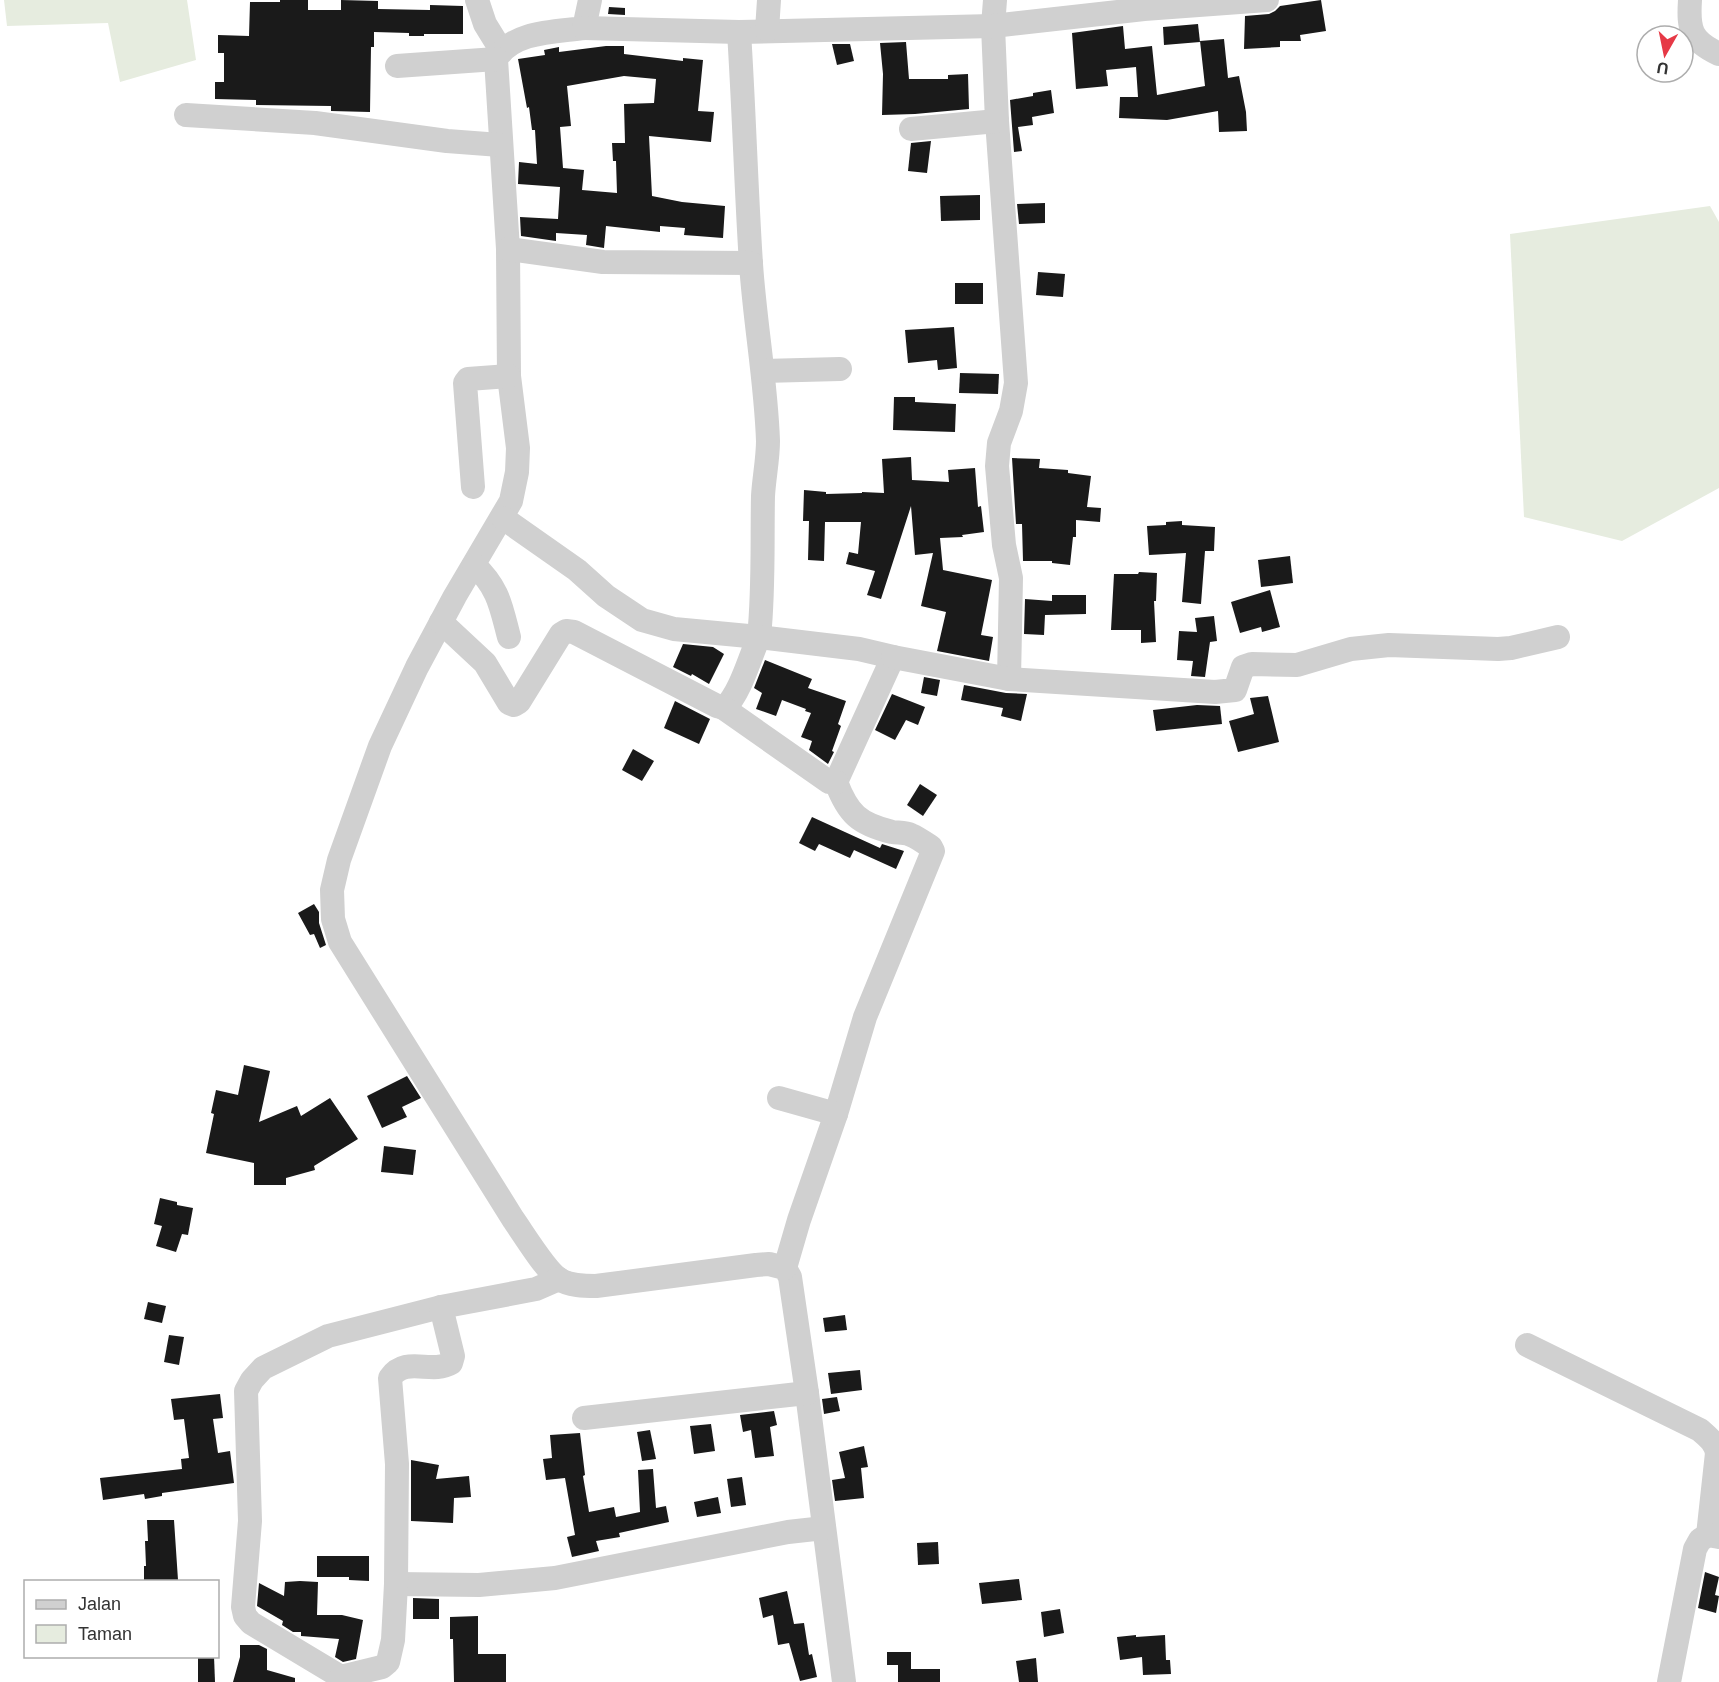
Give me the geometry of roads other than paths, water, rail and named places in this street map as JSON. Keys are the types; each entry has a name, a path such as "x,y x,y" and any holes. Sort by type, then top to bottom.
{"street":[{"path":"477,0 499,54 500,145 508,249 509,376 518,448 517,472 511,501 441,622 380,746 339,860 332,890 333,919 340,942 519,1227 534,1250 559,1279 579,1285 596,1286 756,1265 769,1264 786,1268"},
{"path":"584,28 590,0"},
{"path":"767,30 769,0"},
{"path":"995,0 993,26 997,121 1016,383 1011,411 999,443 998,466 1004,544 1011,578 1009,679"},
{"path":"397,66 499,54 510,42 544,33 584,28 739,32 993,26 1144,9 1267,0"},
{"path":"1690,0 1688,20 1692,32 1697,41 1719,54"},
{"path":"722,708 728,705 738,688 759,637 768,443 751,263 739,32"},
{"path":"186,115 315,123 447,141 500,145"},
{"path":"910,129 997,121"},
{"path":"508,249 603,262 751,263"},
{"path":"763,371 840,369"},
{"path":"472,487 465,383 468,379 509,376"},
{"path":"502,518 576,570 606,596 642,620 674,629 859,649 1009,679 1215,693 1229,692 1237,687 1243,667 1246,665 1297,665 1351,650 1389,645 1511,648 1558,637"},
{"path":"474,565 491,583 499,600 509,637"},
{"path":"441,622 485,663 509,703 514,705 519,702 561,634 566,631 574,632 722,708 829,783 836,782"},
{"path":"844,1682 807,1393 790,1277 786,1268 799,1220 836,1114 865,1017 933,851 931,847 910,834 884,830 861,820 849,810 843,801 836,782 893,657"},
{"path":"779,1098 836,1114"},
{"path":"441,1307 453,1356 452,1363 445,1367 408,1366 395,1371 390,1378 397,1464 396,1584 393,1641 388,1662 382,1667 340,1679 251,1623 244,1616 250,1521 246,1391 252,1380 263,1368 328,1336 441,1307 484,1297 536,1289 559,1279"},
{"path":"1527,1345 1700,1430 1710,1438 1715,1446 1717,1453 1713,1536 1701,1540 1695,1549 1669,1682"},
{"path":"584,1418 807,1393"},
{"path":"396,1584 479,1585 555,1578 788,1532 824,1528"}]}
